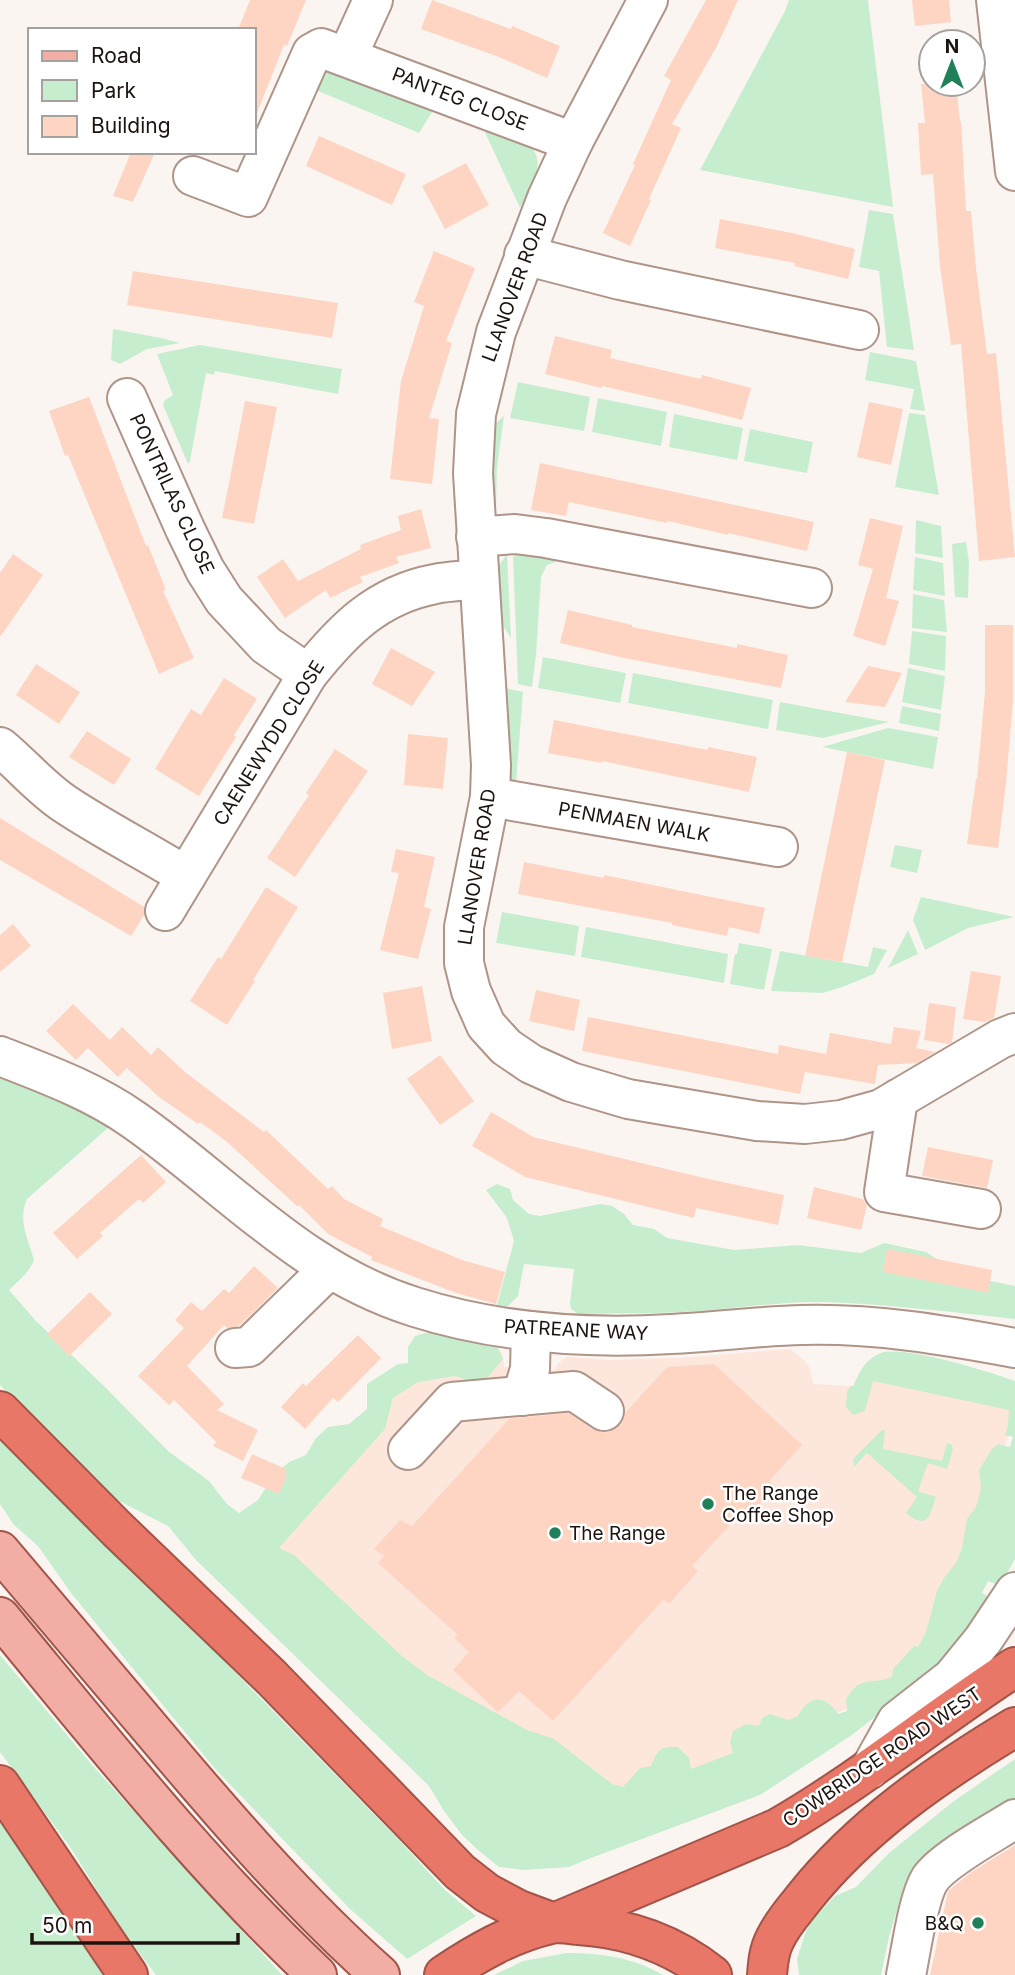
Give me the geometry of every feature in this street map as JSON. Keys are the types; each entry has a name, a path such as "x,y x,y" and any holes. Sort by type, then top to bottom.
{"highway":[{"path":"0,1411 117,1529 272,1678 460,1872 487,1893 519,1910 554,1923 634,1933 662,1943 691,1959 712,1975"},
{"name":"COWBRIDGE ROAD WEST","path":"444,1975 481,1951 516,1935 554,1923 778,1828 870,1769 1015,1667"},
{"path":"767,1975 768,1958 775,1938 785,1922 847,1851 918,1790 1015,1727"},
{"path":"0,1785 128,1975"}],"main road":[{"path":"0,1551 187,1773 262,1857 313,1913 380,1975"},
{"path":"0,1617 182,1834 317,1975"}],"street":[{"path":"347,57 373,0"},
{"name":"LLANOVER ROAD","path":"648,0 573,142 524,255 496,332 476,414 473,473 491,765 490,797 464,928 464,963 476,1002 486,1025 506,1047 531,1064 571,1082 628,1099 757,1121 805,1124 841,1120 881,1109 1000,1039 1015,1033"},
{"path":"996,0 1015,171"},
{"name":"PANTEG CLOSE","path":"192,176 248,198 312,53 321,48 573,142"},
{"path":"524,255 620,280 859,330"},
{"name":"PONTRILAS CLOSE","path":"127,398 185,529 205,570 224,600 266,645 308,674"},
{"path":"476,537 515,534 546,538 812,588"},
{"name":"CAENEWYDD CLOSE","path":"165,911 308,674 331,645 374,608 405,593 433,584 478,579"},
{"path":"0,747 64,803 186,876"},
{"name":"PENMAEN WALK","path":"490,797 778,847"},
{"name":"PATREANE WAY","path":"0,1056 79,1088 132,1118 278,1235 355,1284 414,1307 481,1323 531,1331 636,1335 755,1326 861,1326 919,1332 1015,1348"},
{"path":"898,1099 884,1192 981,1209"},
{"path":"235,1348 249,1347 329,1269"},
{"path":"522,1396 530,1369 531,1331"},
{"path":"408,1450 452,1402 574,1391 604,1411"},
{"path":"870,1769 897,1721 952,1678 983,1640 1015,1592"},
{"path":"906,1975 923,1897 930,1880 943,1865 1015,1819"}],"shaded area":[{"path":"452,1337 497,1346 503,1356 504,1367 555,1370 557,1364 567,1357 611,1360 790,1349 810,1368 813,1384 853,1386 856,1378 991,1397 1015,1414 934,1664 852,1707 627,1795 420,1679 279,1548 385,1429 393,1398"}],"green space":[{"path":"789,0 868,0 893,207 700,170"},
{"path":"321,67 434,109 419,133 311,88"},
{"path":"483,128 526,143 537,158 536,175 520,208"},
{"path":"869,210 893,214 914,350 887,347 879,271 859,267"},
{"path":"113,329 180,343 147,349 120,364 111,360"},
{"path":"200,345 342,369 338,394 215,371 214,375 206,373 188,464 163,405 165,400 173,395 157,354"},
{"path":"870,352 916,361 925,411 910,409 914,389 865,380"},
{"path":"518,382 590,397 584,431 510,418"},
{"path":"598,398 667,412 661,446 592,432"},
{"path":"909,413 925,415 939,495 895,487"},
{"path":"674,414 743,428 737,460 669,447"},
{"path":"504,416 497,468 496,507 490,501 494,425"},
{"path":"750,429 813,442 807,473 744,461"},
{"path":"916,520 941,526 943,558 915,553"},
{"path":"966,542 969,562 968,598 955,597 952,544"},
{"path":"518,552 563,559 547,565 541,577 532,687 518,684 513,557"},
{"path":"507,554 511,638 498,618 498,567"},
{"path":"915,557 943,563 945,596 913,590"},
{"path":"913,594 944,600 947,632 912,628"},
{"path":"912,631 946,636 945,671 909,664"},
{"path":"543,657 626,673 620,703 538,688"},
{"path":"908,668 945,676 941,710 902,702"},
{"path":"633,673 773,700 768,729 628,703"},
{"path":"506,688 523,692 516,783 513,783 507,772 503,697"},
{"path":"780,702 889,722 823,738 776,730"},
{"path":"902,706 941,714 939,731 899,723"},
{"path":"888,728 938,737 933,769 822,747"},
{"path":"895,845 922,850 917,873 890,867"},
{"path":"921,897 1014,917 968,928 925,950 913,920"},
{"path":"502,912 579,926 575,956 496,943"},
{"path":"586,927 728,954 724,983 581,957"},
{"path":"908,930 918,954 888,968"},
{"path":"739,943 772,949 764,990 730,984"},
{"path":"873,947 887,950 874,974 823,993 771,991 780,951 868,967"},
{"path":"0,1077 80,1111 109,1127 27,1199 23,1215 34,1260 26,1273 9,1290 36,1321 168,1451 209,1481 227,1504 239,1513 258,1500 273,1476 289,1462 306,1455 316,1438 328,1427 349,1424 367,1409 367,1384 398,1364 408,1363 408,1347 415,1336 430,1332 497,1346 503,1359 488,1377 474,1382 455,1376 418,1382 393,1398 385,1429 279,1548 294,1555 402,1656 427,1675 527,1730 554,1739 612,1784 623,1787 640,1768 651,1766 663,1748 678,1747 689,1758 691,1769 733,1753 730,1743 733,1731 746,1724 759,1726 762,1718 770,1714 788,1720 798,1716 807,1704 818,1700 828,1703 838,1714 847,1711 846,1699 856,1686 892,1677 893,1669 914,1646 918,1647 926,1632 937,1591 956,1563 962,1548 967,1519 976,1507 981,1488 979,1470 992,1449 998,1444 1010,1447 1013,1437 1005,1435 1009,1410 873,1381 865,1411 853,1415 846,1407 847,1391 854,1386 864,1366 876,1355 893,1352 927,1356 1015,1381 1015,1559 1000,1586 988,1581 982,1593 991,1598 956,1646 923,1679 852,1735 760,1795 569,1867 524,1870 499,1867 462,1835 429,1786 196,1560 168,1526 119,1501 84,1471 0,1385"},
{"path":"497,1184 510,1189 513,1200 529,1214 540,1216 600,1204 612,1206 624,1214 633,1225 654,1229 667,1238 734,1250 798,1245 861,1253 884,1243 926,1252 961,1275 1015,1286 1015,1319 895,1306 823,1302 678,1312 578,1314 571,1309 570,1303 574,1269 524,1264 518,1296 507,1307 497,1305 514,1241 507,1218 486,1190"},
{"path":"885,1430 883,1449 942,1461 947,1443 952,1445 947,1469 928,1463 918,1491 936,1497 929,1516 923,1521 906,1513 917,1497 867,1453 854,1467 853,1459"},
{"path":"0,1431 445,1890 476,1916 407,1959 350,1909 216,1770 71,1593 38,1546 14,1525 0,1504"},
{"path":"0,1655 93,1766 282,1975 156,1975 124,1933 70,1847 0,1752"},
{"path":"1015,1759 1015,1805 913,1879 899,1903 881,1975 799,1975 797,1959 805,1934 812,1919 835,1896 856,1887 889,1853 954,1801"},
{"path":"0,1817 103,1975 0,1975"},
{"path":"566,1953 616,1957 663,1975 494,1975 523,1961"}],"building":[{"path":"250,0 306,0 287,46 284,45 256,115 256,28 239,27"},
{"path":"432,0 511,29 512,26 560,46 547,78 499,57 421,29"},
{"path":"706,0 738,0 717,46 672,124 681,128 630,246 603,233 671,80 664,76"},
{"path":"912,0 949,0 951,22 915,26"},
{"path":"922,98 958,98 966,211 971,211 987,354 996,353 1015,557 979,561 961,344 951,345 940,266 933,174 921,175 918,123 925,123"},
{"path":"319,136 406,174 392,205 306,166"},
{"path":"130,154 154,154 133,202 113,196"},
{"path":"466,163 489,205 445,229 422,186"},
{"path":"720,219 855,249 848,279 794,266 795,263 715,248"},
{"path":"434,251 475,268 446,341 452,343 429,418 439,419 432,484 390,479 401,381 424,306 414,302"},
{"path":"133,271 338,303 332,338 127,305"},
{"path":"555,336 612,350 610,358 701,379 702,375 751,388 742,420 545,374"},
{"path":"89,397 146,546 148,545 166,590 163,591 194,658 159,674 68,455 65,456 49,411"},
{"path":"245,401 277,407 254,524 222,518"},
{"path":"869,402 903,409 891,465 857,457"},
{"path":"540,463 814,522 807,551 569,502 566,516 531,510"},
{"path":"421,509 431,548 396,557 399,563 360,577 363,582 330,598 326,590 285,618 257,577 283,559 298,581 361,549 360,545 401,530 398,516"},
{"path":"870,518 903,526 886,598 899,601 885,646 853,636 873,569 858,565"},
{"path":"13,554 43,575 0,637 0,573"},
{"path":"568,610 632,627 737,648 737,644 788,655 781,688 560,643"},
{"path":"985,625 1013,625 1013,700 998,848 967,844 977,779 985,692"},
{"path":"391,648 435,672 412,706 372,684"},
{"path":"36,664 80,692 59,724 16,695"},
{"path":"868,666 902,673 885,707 845,702"},
{"path":"224,678 257,699 199,796 155,769 191,709 201,715"},
{"path":"554,720 757,757 749,792 602,761 548,753"},
{"path":"87,731 131,759 114,785 69,757"},
{"path":"408,734 448,738 443,789 404,785"},
{"path":"335,749 368,771 295,877 267,858 309,795 306,793"},
{"path":"847,752 885,760 842,962 805,956"},
{"path":"0,818 144,907 144,915 131,936 0,860"},
{"path":"396,849 435,857 424,907 431,909 418,959 380,950 399,873 391,872"},
{"path":"524,862 604,878 604,875 765,908 759,934 729,927 727,936 518,894"},
{"path":"266,887 298,907 227,1025 190,1001 218,957 221,959"},
{"path":"13,924 31,946 0,972 0,935"},
{"path":"971,971 1001,976 994,1018 985,1022 963,1019"},
{"path":"422,986 432,1041 392,1049 383,993"},
{"path":"536,990 580,1000 574,1031 529,1021"},
{"path":"929,1003 956,1007 952,1042 949,1044 924,1040"},
{"path":"73,1004 110,1040 122,1027 151,1055 158,1047 185,1072 264,1132 266,1130 328,1189 332,1186 344,1199 383,1219 380,1226 462,1260 505,1272 496,1304 456,1293 371,1260 372,1257 328,1234 227,1142 159,1097 127,1068 118,1077 88,1048 76,1060 46,1031"},
{"path":"588,1017 778,1054 779,1045 826,1054 830,1033 891,1044 894,1027 921,1031 916,1048 935,1052 917,1063 878,1065 875,1084 805,1072 800,1094 582,1051"},
{"path":"440,1055 474,1101 440,1125 407,1079"},
{"path":"491,1112 533,1137 784,1195 778,1225 696,1208 694,1218 525,1177 472,1146"},
{"path":"928,1147 993,1160 987,1188 922,1176"},
{"path":"141,1155 166,1182 143,1203 139,1199 100,1233 103,1236 77,1259 53,1233"},
{"path":"814,1187 863,1199 867,1205 861,1230 807,1218"},
{"path":"887,1249 992,1270 988,1293 883,1272"},
{"path":"254,1266 278,1288 239,1326 227,1328 224,1325 187,1366 224,1404 217,1410 258,1430 243,1461 213,1446 216,1442 174,1400 169,1405 138,1376 184,1328 175,1320 191,1302 202,1311 224,1289 229,1293"},
{"path":"90,1292 112,1314 69,1356 47,1334"},
{"path":"358,1335 381,1358 338,1402 333,1398 305,1429 281,1407 303,1383 306,1386"},
{"name":"The Range","path":"714,1364 802,1445 769,1481 776,1486 748,1517 742,1512 692,1566 698,1571 669,1604 664,1599 553,1721 519,1691 498,1712 453,1670 469,1652 454,1638 458,1635 378,1563 384,1556 374,1549 400,1520 412,1526 509,1419 568,1413 592,1429 606,1433 622,1424 626,1412 667,1367"},
{"path":"252,1454 286,1469 286,1478 279,1494 241,1478"},
{"name":"B&Q","path":"1015,1845 1015,1975 930,1975 948,1891 970,1873"}],"place":[{"name":"The Range Coffee Shop","path":"708,1504"},
{"name":"The Range","path":"555,1533"},
{"name":"B&Q","path":"978,1923"}]}
